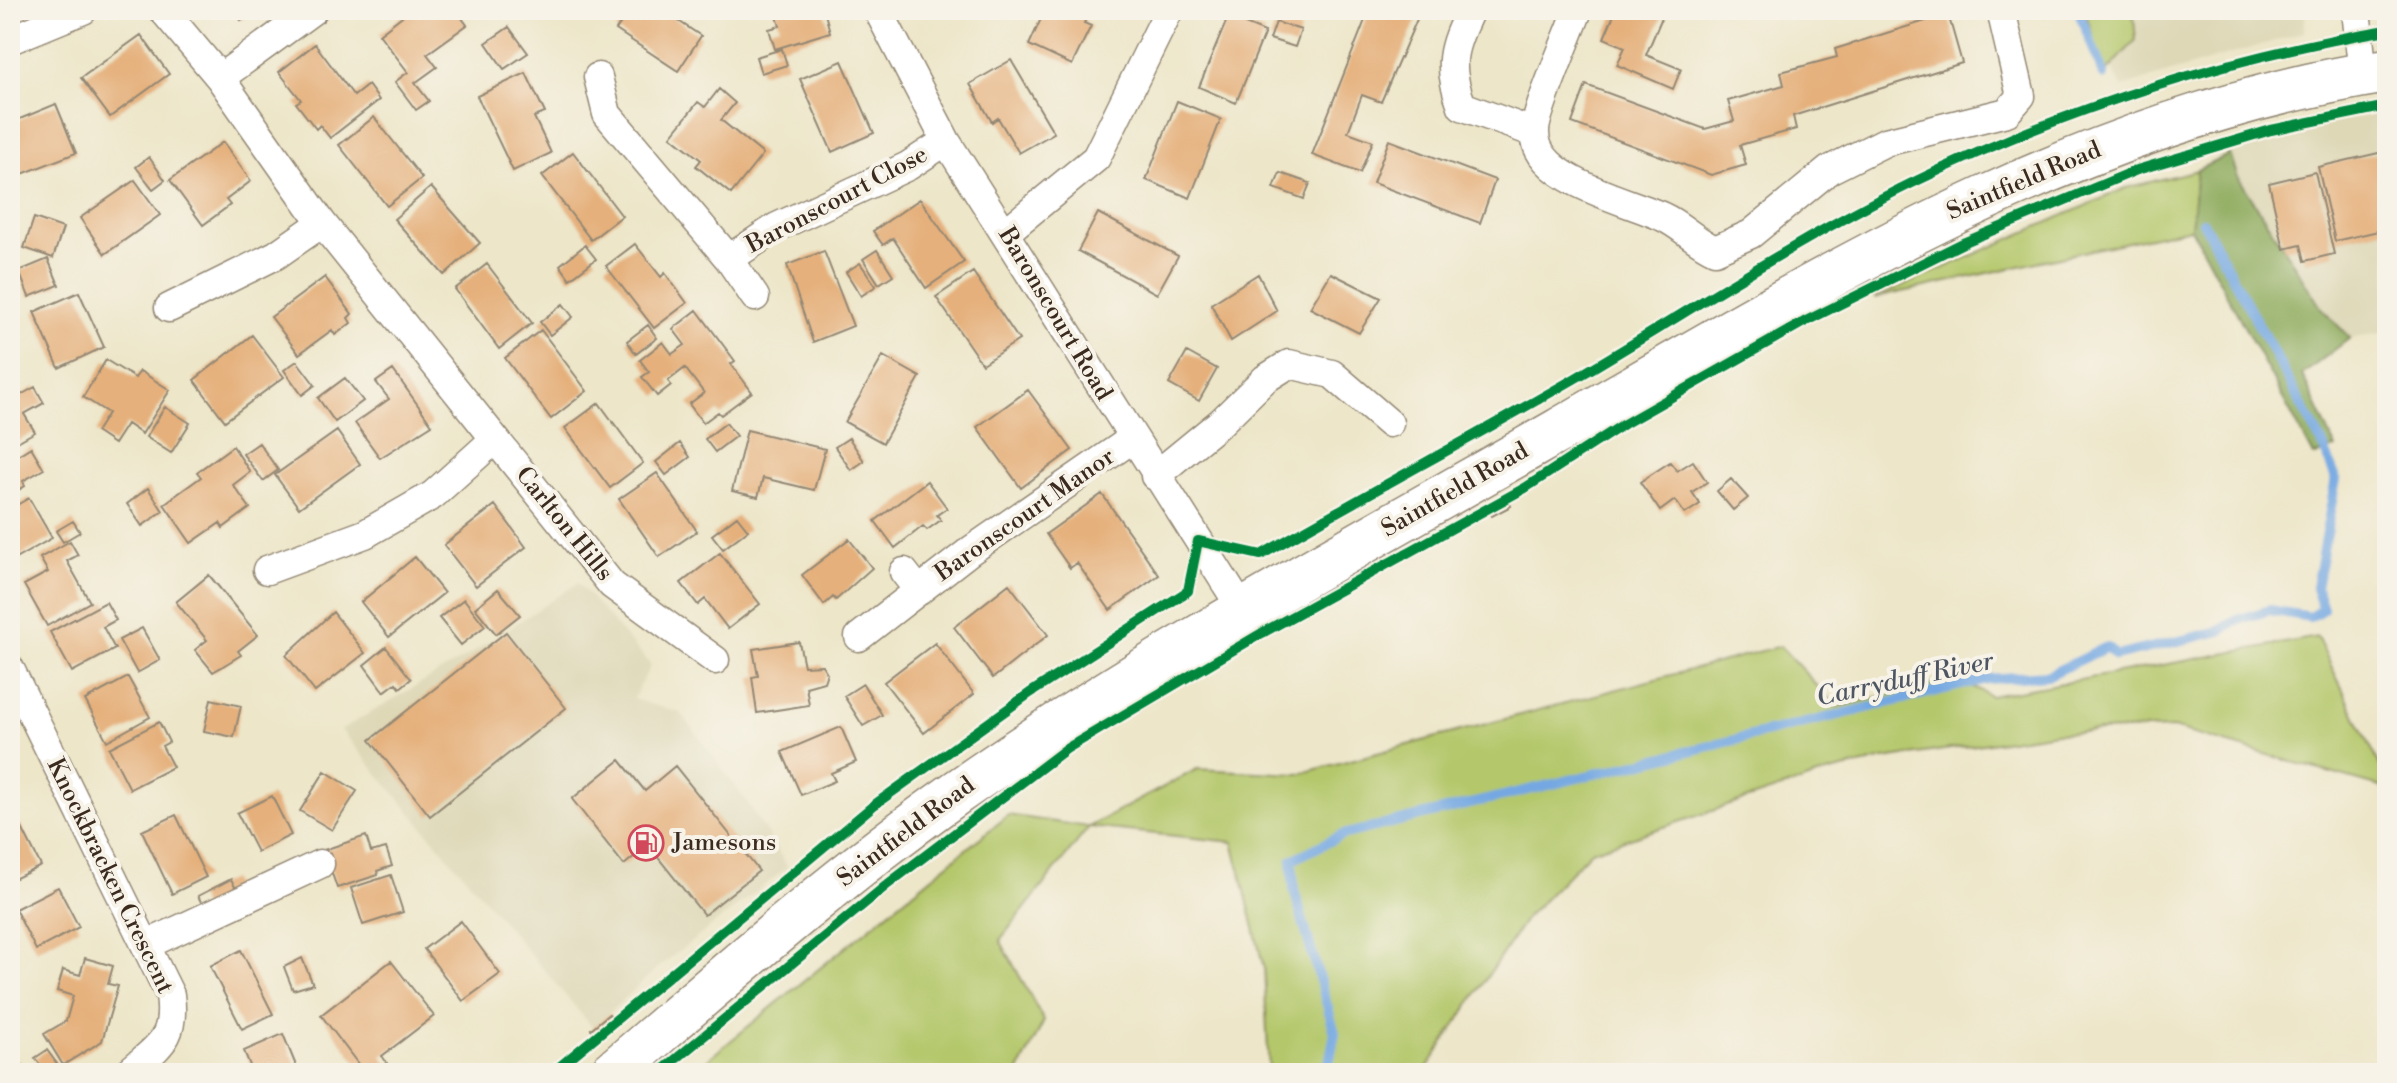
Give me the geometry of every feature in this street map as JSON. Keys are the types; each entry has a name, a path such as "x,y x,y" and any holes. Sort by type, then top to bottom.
{"highway":[{"name":"Saintfield Road","path":"612,1073 869,857 1040,736 1244,612 1704,345 1955,209 2096,149 2225,106 2375,73"}],"street":[{"path":"10,40 83,10"},
{"name":"Carlton Hills","path":"163,10 220,78 322,223 612,585 715,660"},
{"path":"220,78 313,10"},
{"name":"Baronscourt Road","path":"878,10 946,141 1006,232 1155,476 1244,612"},
{"path":"1006,232 1096,158 1169,10"},
{"path":"1470,10 1452,48 1455,88 1462,106 1535,133"},
{"path":"1578,10 1535,133 1542,156 1558,174 1667,218 1696,242 1715,250 1751,234 1829,170 1885,142 2007,112 2021,96 2001,10"},
{"path":"2356,10 2375,73"},
{"name":"Baronscourt Close","path":"598,77 607,114 729,259 755,297"},
{"name":"Baronscourt Close","path":"729,259 777,227 908,166 946,141"},
{"path":"169,308 276,255 322,223"},
{"path":"1155,476 1221,422 1265,379 1289,364 1332,374 1389,423"},
{"path":"267,570 365,534 433,495 495,439"},
{"name":"Baronscourt Manor","path":"859,637 912,582 970,551 1132,439"},
{"name":"Knockbracken Crescent","path":"10,669 170,995 173,1017 169,1037 128,1073"},
{"path":"146,945 320,864"}],"shaded area":[{"path":"2133,10 2306,10 2304,32 2122,87 2111,68 2136,40"},
{"path":"2387,112 2387,332 2350,338 2322,309 2237,175 2230,154 2271,135"},
{"path":"578,583 651,665 633,699 681,713 747,802 788,867 655,970 593,1028 341,730 464,658"}],"green space":[{"path":"2085,10 2133,10 2136,40 2104,75"},
{"path":"2230,154 2237,175 2322,309 2350,338 2302,375 2336,448 2314,456 2191,228 2197,170"},
{"path":"2197,170 2191,228 1875,298 2126,188"},
{"path":"2317,637 2387,780 2387,789 2173,728 2056,733 1884,759 1827,773 1591,851 1526,918 1424,1073 1269,1073 1264,969 1233,842 1089,827 1197,769 1298,774 1780,646 1837,707 1957,678 1990,696"},
{"path":"1008,815 1089,827 1000,940 1044,1021 1018,1073 691,1073"}],"building":[{"path":"233,10 254,10 241,20"},
{"path":"410,10 456,10 467,25 427,54 437,67 415,83 429,101 416,110 395,82 408,72 379,34"},
{"path":"629,10 662,10 701,36 678,71 616,30"},
{"path":"775,10 824,10 830,32 775,49 769,29 780,26"},
{"path":"1045,10 1090,10 1084,23 1091,26 1072,65 1029,45"},
{"path":"1369,10 1421,10 1381,102 1362,95 1348,132 1373,141 1360,173 1312,155"},
{"path":"1616,10 1665,10 1646,55 1681,69 1673,89 1617,65 1625,47 1604,38"},
{"path":"1948,14 1962,63 1793,116 1796,129 1740,145 1746,165 1711,175 1572,123 1586,85 1705,129 1734,121 1728,101 1784,85 1781,72 1837,57 1835,49"},
{"path":"1228,17 1265,32 1236,103 1199,87"},
{"path":"1276,22 1301,30 1295,47 1270,39"},
{"path":"509,27 528,53 504,69 486,43"},
{"path":"141,35 169,74 110,117 81,78"},
{"path":"315,44 354,96 368,85 379,100 330,138 320,125 316,129 296,103 301,100 279,72"},
{"path":"782,49 787,65 761,73 756,57"},
{"path":"1011,60 1054,133 1019,153 998,118 992,122 970,84"},
{"path":"842,61 874,133 832,152 800,79"},
{"path":"526,73 545,113 534,117 551,153 513,171 477,96"},
{"path":"719,89 735,103 721,120 763,154 731,194 696,166 701,160 671,136 698,102 705,107"},
{"path":"1177,101 1221,119 1190,198 1146,180"},
{"path":"56,104 76,153 17,176 10,160 10,123"},
{"path":"374,117 422,178 387,206 339,145"},
{"path":"1389,140 1495,180 1480,223 1373,183"},
{"path":"223,142 251,181 226,200 230,205 203,225 170,180"},
{"path":"2387,151 2387,229 2335,241 2318,167"},
{"path":"573,152 622,216 591,240 542,176"},
{"path":"149,157 165,180 153,189 136,167"},
{"path":"2315,172 2334,254 2305,261 2301,245 2284,249 2269,183"},
{"path":"1280,173 1310,183 1304,199 1274,188"},
{"path":"135,180 160,215 105,254 80,218"},
{"path":"431,187 480,243 444,275 394,219"},
{"path":"920,199 964,262 926,288 893,238 883,245 873,231"},
{"path":"1098,213 1178,256 1157,294 1078,251"},
{"path":"34,218 63,228 53,258 24,248"},
{"path":"635,244 661,277 665,273 687,303 654,328 606,266"},
{"path":"585,245 596,259 570,279 560,265"},
{"path":"877,250 893,275 879,284 863,259"},
{"path":"824,251 853,326 813,342 787,265"},
{"path":"48,259 59,285 29,297 19,271"},
{"path":"860,263 876,286 861,296 846,272"},
{"path":"487,264 532,323 499,349 455,289"},
{"path":"973,272 1019,340 982,364 936,297"},
{"path":"1331,273 1381,298 1359,333 1310,308"},
{"path":"1258,274 1277,311 1231,341 1211,304"},
{"path":"325,277 352,314 348,318 351,323 335,335 332,330 299,354 271,317"},
{"path":"79,292 104,347 59,368 34,312"},
{"path":"563,304 573,317 550,335 540,322"},
{"path":"697,310 735,361 731,364 752,392 721,415 718,412 703,423 689,404 704,393 685,368 668,381 671,385 657,396 642,377 649,372 640,360 663,342 672,354 685,345 673,329"},
{"path":"648,325 657,338 636,354 627,341"},
{"path":"541,330 587,391 551,419 505,358"},
{"path":"252,335 284,377 225,421 194,380"},
{"path":"1187,352 1217,369 1199,401 1169,384"},
{"path":"883,356 920,377 883,443 845,422"},
{"path":"106,360 135,378 140,371 170,390 142,434 127,424 114,444 96,432 108,413 83,397"},
{"path":"297,361 315,385 302,395 284,370"},
{"path":"393,370 432,425 380,458 355,423 389,399 376,382"},
{"path":"345,378 363,401 335,422 318,398"},
{"path":"35,387 44,403 24,414 35,432 10,446 10,401"},
{"path":"1028,390 1072,450 1021,488 977,427"},
{"path":"599,403 643,463 610,488 565,428"},
{"path":"165,407 190,423 171,453 146,437"},
{"path":"726,423 736,436 715,452 705,439"},
{"path":"1479,427 1483,435 1467,443 1464,435"},
{"path":"747,430 825,449 814,490 763,478 758,497 732,491"},
{"path":"337,431 360,464 299,508 275,475"},
{"path":"849,438 864,461 851,470 835,447"},
{"path":"259,443 278,470 263,481 243,454"},
{"path":"680,443 690,457 666,475 656,462"},
{"path":"233,446 250,472 233,485 250,508 223,528 220,523 191,543 164,504 201,477 197,472"},
{"path":"31,447 44,469 23,481 25,486 10,495 10,460"},
{"path":"1693,461 1707,482 1692,492 1700,504 1685,514 1675,500 1660,511 1640,482 1670,462 1677,471"},
{"path":"657,473 697,531 659,557 619,499"},
{"path":"1731,479 1748,498 1733,510 1717,491"},
{"path":"927,481 947,508 937,515 941,520 927,530 923,526 895,548 875,521"},
{"path":"148,488 163,511 142,526 127,504"},
{"path":"1102,494 1159,575 1110,610 1077,563 1070,568 1046,534"},
{"path":"29,498 52,538 10,562 10,509"},
{"path":"1508,499 1511,506 1492,516 1488,510"},
{"path":"495,505 526,547 476,586 444,545"},
{"path":"737,516 748,530 723,549 712,535"},
{"path":"73,521 80,532 63,542 56,531"},
{"path":"849,539 872,568 836,600 833,597 824,605 802,575"},
{"path":"70,541 78,555 67,561 90,602 47,626 24,585 48,572 40,558"},
{"path":"720,553 760,604 728,629 705,599 698,605 681,583"},
{"path":"415,557 444,593 389,637 361,602"},
{"path":"209,575 258,635 238,651 241,655 213,672 195,650 207,640 176,602"},
{"path":"1009,584 1048,635 993,678 954,627"},
{"path":"498,589 520,615 496,634 475,608"},
{"path":"464,599 485,626 461,645 439,618"},
{"path":"106,602 116,620 103,627 115,649 72,672 50,632"},
{"path":"333,612 365,653 315,692 286,655"},
{"path":"142,628 160,660 137,673 119,640"},
{"path":"506,632 566,708 430,816 370,740"},
{"path":"799,642 804,666 822,665 827,673 824,682 806,687 809,705 757,713 752,677 758,676 753,649"},
{"path":"935,643 974,694 924,733 884,682"},
{"path":"386,647 411,679 400,688 396,683 384,692 364,665"},
{"path":"128,677 150,717 107,741 85,700"},
{"path":"863,684 882,715 863,726 844,696"},
{"path":"211,699 241,706 234,737 204,731"},
{"path":"159,722 169,742 162,746 173,767 130,789 109,748"},
{"path":"841,727 856,762 831,773 835,781 801,795 782,752"},
{"path":"620,760 645,791 675,766 759,871 704,915 648,845 624,865 572,799"},
{"path":"325,771 357,791 332,830 300,811"},
{"path":"272,796 291,835 257,852 237,813"},
{"path":"176,815 206,877 172,894 142,831"},
{"path":"20,824 41,866 10,881 10,829"},
{"path":"366,836 371,852 386,848 392,866 377,871 378,875 337,888 324,850"},
{"path":"391,875 403,912 363,925 351,888"},
{"path":"231,879 239,895 206,912 198,896"},
{"path":"58,887 79,927 36,950 15,909"},
{"path":"461,921 500,974 463,1001 424,949"},
{"path":"241,950 273,1014 242,1029 210,966"},
{"path":"85,958 113,966 108,984 118,986 102,1041 63,1065 44,1034 66,1021 73,996 57,991 63,970 80,975"},
{"path":"302,958 313,984 293,990 284,967"},
{"path":"391,961 434,1016 382,1056 392,1070 365,1073 321,1015"},
{"path":"609,1014 614,1020 595,1034 591,1029"},
{"path":"283,1034 299,1073 253,1073 244,1051"},
{"path":"47,1050 60,1068 54,1073 47,1073 35,1058"},
{"path":"10,1060 42,1073 10,1073"}],"waterway":[{"name":"Carryduff River","path":"2078,10 2104,75"},
{"name":"Carryduff River","path":"1327,1073 1335,1033 1294,890 1292,860 1342,835 1987,679 2049,675 2107,647 2116,656 2220,631 2237,620 2270,610 2310,617 2323,609 2316,588 2336,479 2322,443 2203,222"}],"cycle path":[{"path":"552,1073 874,805 1030,693 1188,591 1198,541 1261,555 1574,379 1824,229 1910,184 2025,133 2143,90 2204,72 2387,30"},
{"path":"659,1073 888,884 1066,749 1262,633 1525,488 1624,424 1804,322 1965,242 2137,170 2271,130 2387,106"}],"place":[{"name":"Jamesons","path":"646,843"}]}
